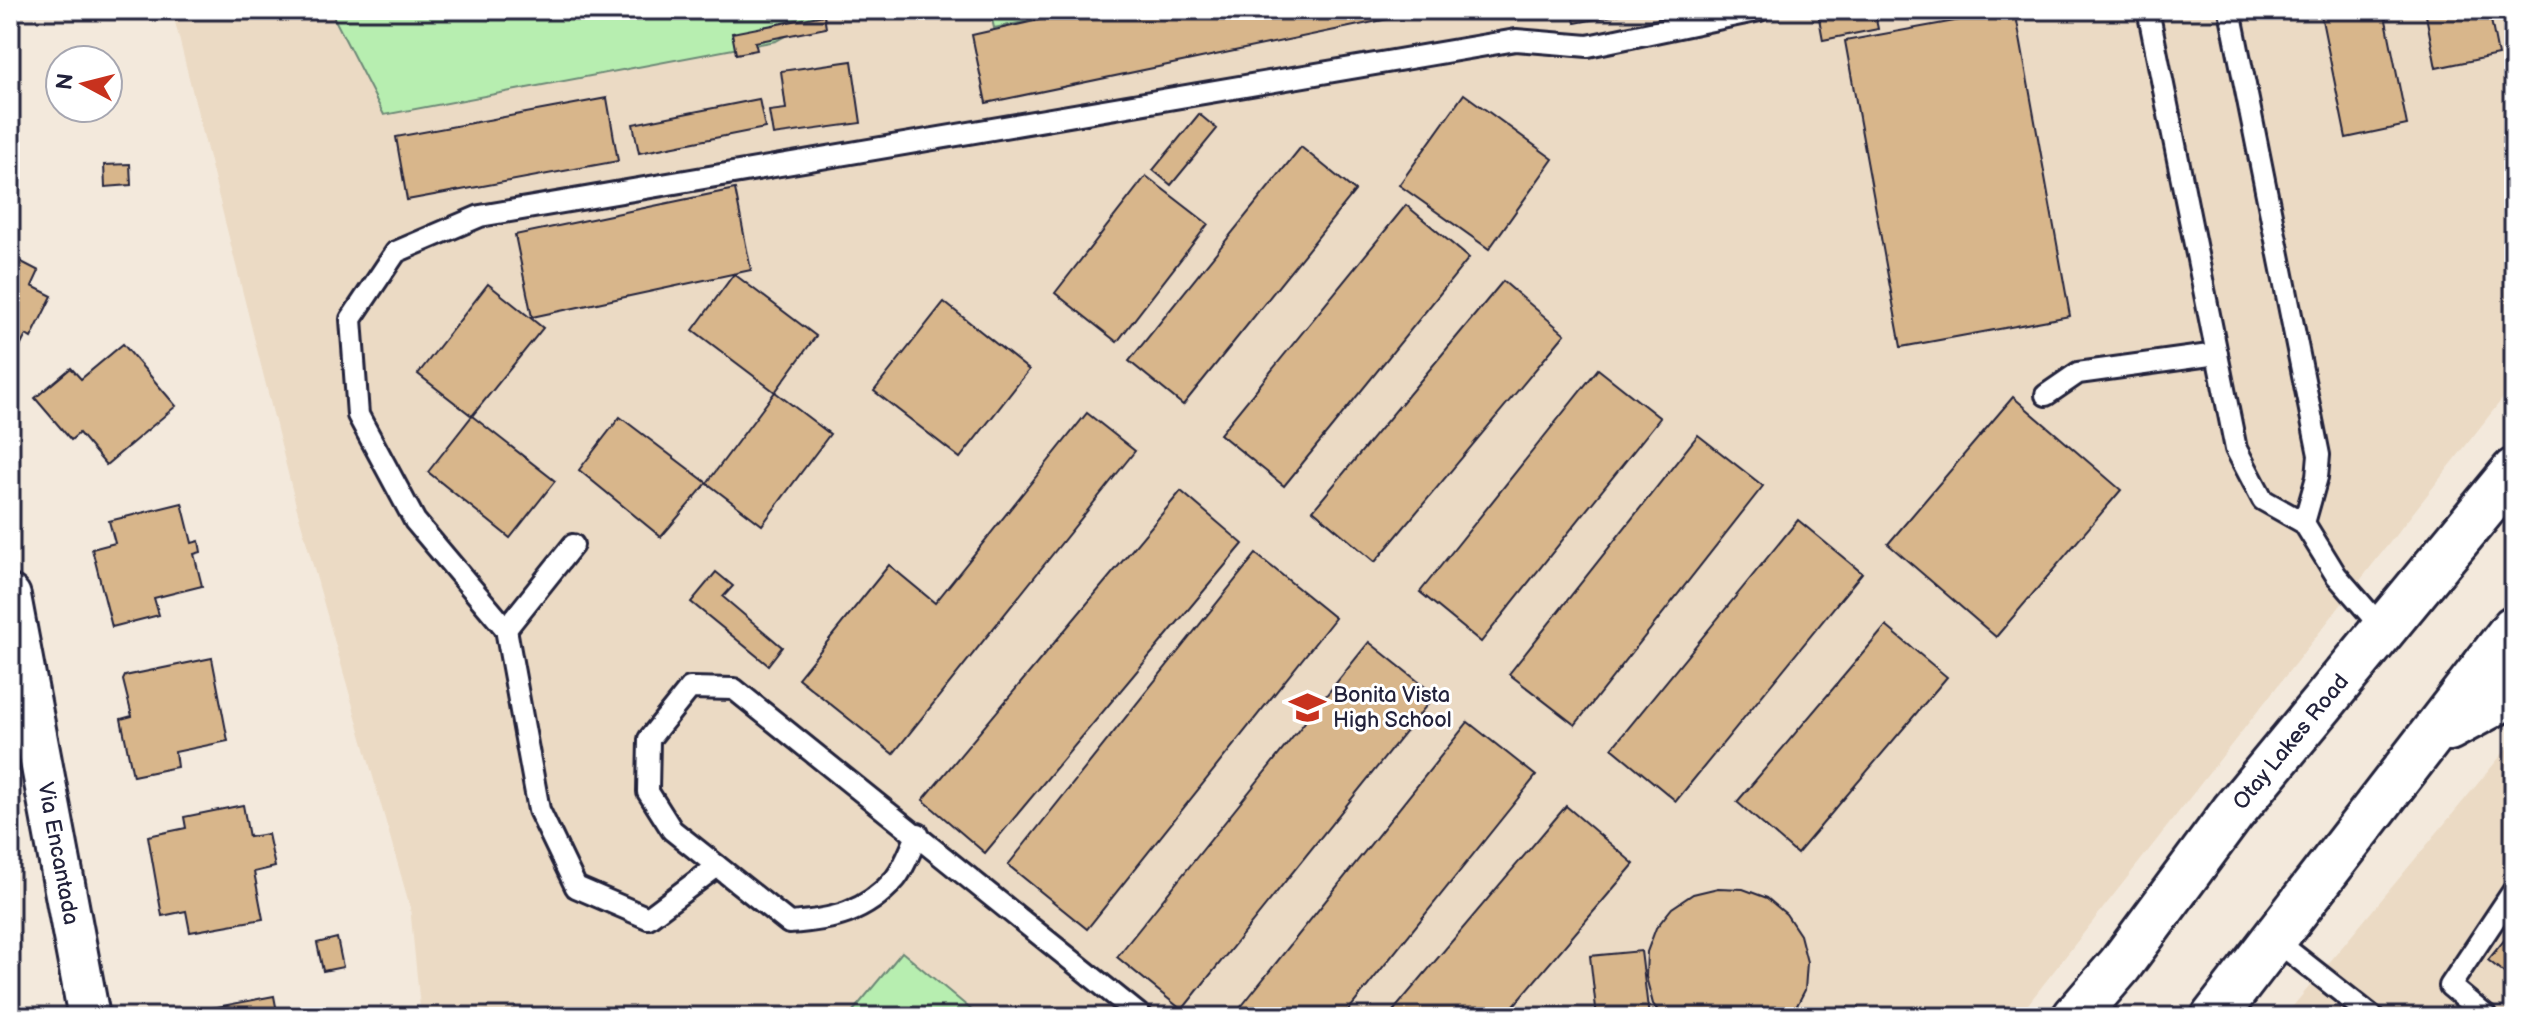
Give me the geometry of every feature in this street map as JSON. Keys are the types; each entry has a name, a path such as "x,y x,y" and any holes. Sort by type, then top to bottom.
{"main road":[{"name":"Otay Lakes Road","path":"2075,1017 2120,965 2233,812 2514,471"},
{"path":"2214,1017 2514,628"},
{"path":"2430,739 2495,703 2514,685"}],"street":[{"name":"Via Encantada","path":"10,596 89,1017"}],"lane":[{"path":"717,866 648,918 576,887 539,810 506,629 415,521 358,415 351,319 396,252 480,216 1516,40 1588,46 1760,10"},
{"path":"2148,10 2236,449 2263,500 2304,523 2336,575 2383,629"},
{"path":"2230,10 2319,455 2317,477 2304,523"},
{"path":"2046,395 2078,373 2217,354"},
{"path":"506,629 573,545"},
{"path":"918,834 897,877 862,908 824,921 789,923 672,830 648,792 649,739 690,688 734,689 918,834 1142,1017"},
{"path":"2487,1017 2450,986 2514,890"},
{"path":"2274,939 2373,1017"}],"shaded area":[{"name":"Bonita Vista High School","path":"172,10 2514,10 2514,384 2018,1017 421,1017 410,907 297,509"},
{"path":"2514,740 2514,1017 2284,1017"}],"green space":[{"path":"330,10 832,10 776,41 384,115"},
{"path":"990,10 1083,10 994,28"},
{"path":"902,952 980,1017 848,1017"}],"building":[{"path":"1083,10 1431,10 986,103 972,35"},
{"path":"1572,10 1642,10 1575,23"},
{"path":"1874,10 1878,29 1823,40 1819,18"},
{"path":"2015,10 2070,316 1901,347 1845,41"},
{"path":"2320,10 2384,10 2407,125 2346,138"},
{"path":"2425,10 2489,10 2498,55 2436,68"},
{"path":"824,15 826,28 755,42 757,50 736,54 732,33"},
{"path":"852,61 861,123 773,135 769,111 786,109 781,71"},
{"path":"1464,94 1553,159 1489,249 1399,185"},
{"path":"607,98 618,161 407,200 396,137"},
{"path":"759,99 765,128 639,153 633,124"},
{"path":"1199,114 1217,129 1171,185 1153,170"},
{"path":"1301,147 1355,191 1183,405 1129,361"},
{"path":"130,164 131,185 105,187 104,165"},
{"path":"1146,176 1208,224 1117,342 1055,293"},
{"path":"735,189 751,270 532,317 515,235"},
{"path":"1406,205 1469,258 1284,486 1220,434"},
{"path":"10,256 39,271 32,286 52,296 31,338 26,335 10,367"},
{"path":"734,274 816,336 775,392 693,330"},
{"path":"1503,281 1565,334 1375,562 1313,510"},
{"path":"488,284 543,328 472,416 418,374"},
{"path":"944,302 1029,370 960,458 874,391"},
{"path":"123,344 176,406 106,465 79,433 71,440 35,398 71,368 81,379"},
{"path":"1598,369 1660,418 1481,642 1420,592"},
{"path":"775,392 830,434 762,525 707,483"},
{"path":"2013,397 2121,490 1996,637 1888,544"},
{"path":"1087,413 1135,451 893,754 798,678 889,565 935,603"},
{"path":"472,416 555,481 510,538 428,472"},
{"path":"620,417 707,483 661,537 579,470"},
{"path":"1698,435 1763,486 1575,725 1509,674"},
{"path":"1181,491 1243,544 985,853 923,800"},
{"path":"182,503 192,543 199,541 201,552 194,554 202,586 154,598 159,615 112,627 92,549 115,543 109,521"},
{"path":"1798,520 1862,573 1676,801 1612,748"},
{"path":"1256,554 1335,618 1087,929 1008,865"},
{"path":"716,572 733,586 723,597 782,647 768,665 691,602"},
{"path":"1886,626 1947,677 1797,854 1737,802"},
{"path":"1369,642 1435,695 1182,1010 1117,957"},
{"path":"212,658 228,741 175,752 177,767 133,776 121,719 132,716 123,680 125,676"},
{"path":"1468,722 1536,776 1343,1017 1233,1017"},
{"path":"243,805 249,837 268,834 275,867 254,872 263,919 190,932 186,911 162,916 148,836 186,828 184,817"},
{"path":"1566,806 1634,864 1504,1017 1388,1017"},
{"path":"1718,888 1743,889 1767,898 1786,914 1800,935 1807,962 1805,990 1791,1017 1663,1017 1653,1004 1646,977 1647,952 1656,928 1672,908 1693,894"},
{"path":"2514,928 2514,981 2488,960"},
{"path":"337,938 343,967 323,971 317,943"},
{"path":"1641,951 1649,1017 1597,1017 1590,956"},
{"path":"274,996 278,1017 184,1017 186,1013"}],"place":[{"name":"Bonita Vista High School","path":"1307,708"}]}
